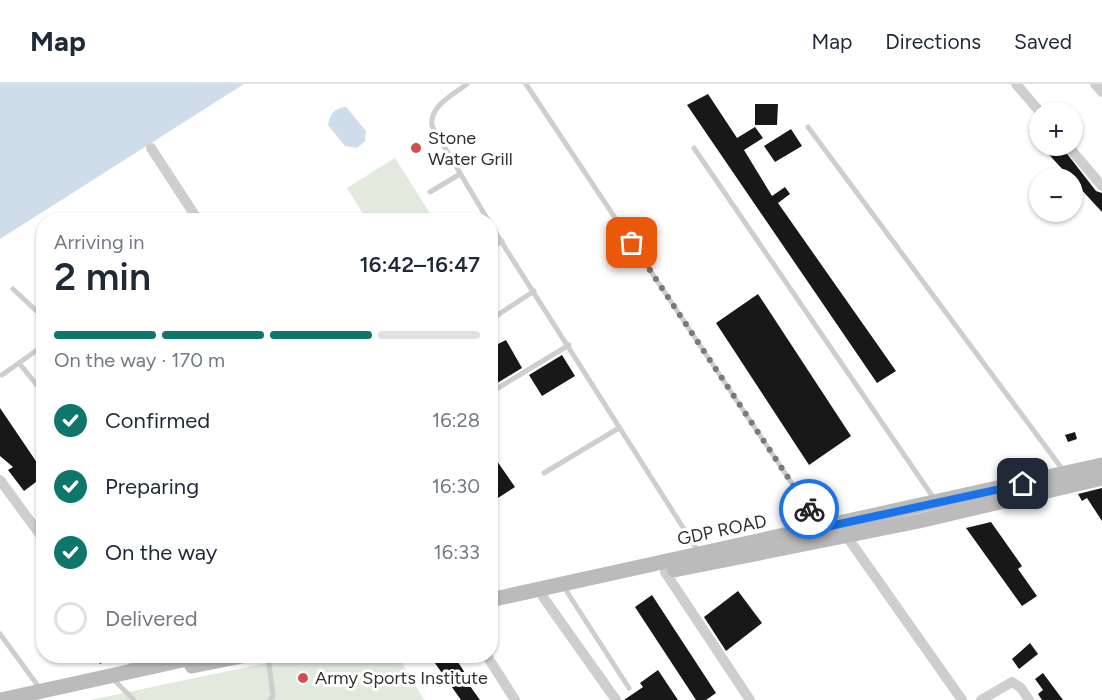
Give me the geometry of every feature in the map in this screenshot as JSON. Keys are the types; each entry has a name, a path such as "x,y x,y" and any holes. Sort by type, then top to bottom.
{"main road":[{"name":"GDP ROAD","path":"843,529 936,502 1102,465"},
{"name":"GDP ROAD","path":"498,598 821,528 843,529 919,521 1102,478"},
{"path":"498,607 723,562 843,529"},
{"path":"43,696 165,663"},
{"path":"1,700 43,696 117,683 210,663"}],"street":[{"path":"1016,84 1031,102"},
{"path":"1095,84 1102,92"},
{"path":"151,148 193,213"},
{"path":"1076,156 1102,186"},
{"path":"0,480 36,529"},
{"path":"843,529 962,700"},
{"path":"665,572 750,700"},
{"path":"543,597 616,700"},
{"path":"135,663 140,668"},
{"path":"491,663 515,700"},
{"path":"981,700 1012,682 1021,688 1029,700"}],"lane":[{"path":"467,84 434,110 430,117 432,126 484,213"},
{"path":"526,84 821,528"},
{"path":"808,127 1066,474"},
{"path":"694,148 936,502"},
{"path":"430,192 460,174"},
{"path":"498,236 701,555"},
{"path":"14,290 36,311"},
{"path":"498,315 534,291"},
{"path":"498,388 568,345"},
{"path":"2,375 36,351"},
{"path":"19,363 36,384"},
{"path":"544,473 619,428"},
{"path":"567,592 629,688"},
{"path":"0,634 43,696"},
{"path":"269,663 272,698 279,700"},
{"path":"117,683 134,700"}],"shaded area":[{"path":"395,158 430,213 363,213 347,188"},
{"name":"Army Sports Institute","path":"267,663 402,663 424,700 90,700"}],"water":[{"path":"0,84 244,84 41,213 36,213 36,216 0,239"},
{"path":"346,107 366,131 365,141 357,148 345,146 328,125 333,112"}],"building":[{"path":"708,94 737,138 755,127 763,138 744,150 772,196 785,187 790,194 778,203 896,371 877,383 687,105"},
{"path":"755,104 778,104 777,125 755,125"},
{"path":"791,129 802,146 775,162 764,146"},
{"path":"1050,156 1069,156 1078,168 1061,168"},
{"path":"1083,174 1096,191 1102,193 1102,212 1083,191"},
{"path":"758,294 851,436 809,465 716,323"},
{"path":"506,340 522,368 498,383 498,344"},
{"path":"562,355 575,376 542,396 529,375"},
{"path":"0,408 36,461 36,482 24,491 8,470 13,467 0,456"},
{"path":"1075,432 1077,439 1068,442 1065,435"},
{"path":"498,463 515,487 498,498"},
{"path":"1102,488 1102,521 1087,498 1082,501 1078,494"},
{"path":"991,522 1022,566 1018,569 1037,596 1022,606 966,528"},
{"path":"738,591 762,623 726,651 704,617"},
{"path":"652,595 716,693 706,700 696,700 635,607"},
{"path":"1030,643 1038,654 1019,669 1012,659"},
{"path":"435,663 459,663 465,673 462,675 480,700 461,700"},
{"path":"658,670 678,700 624,700 643,687 640,683"},
{"path":"1043,673 1063,700 1042,700 1038,694 1043,690 1035,679"}],"way so far":[{"path":"632,243 809,509"}],"place":[{"name":"Stone Water Grill","path":"416,148"},
{"name":"Army Sports Institute","path":"303,678"}],"route":[{"path":"809,509 821,528 1023,484"}]}
